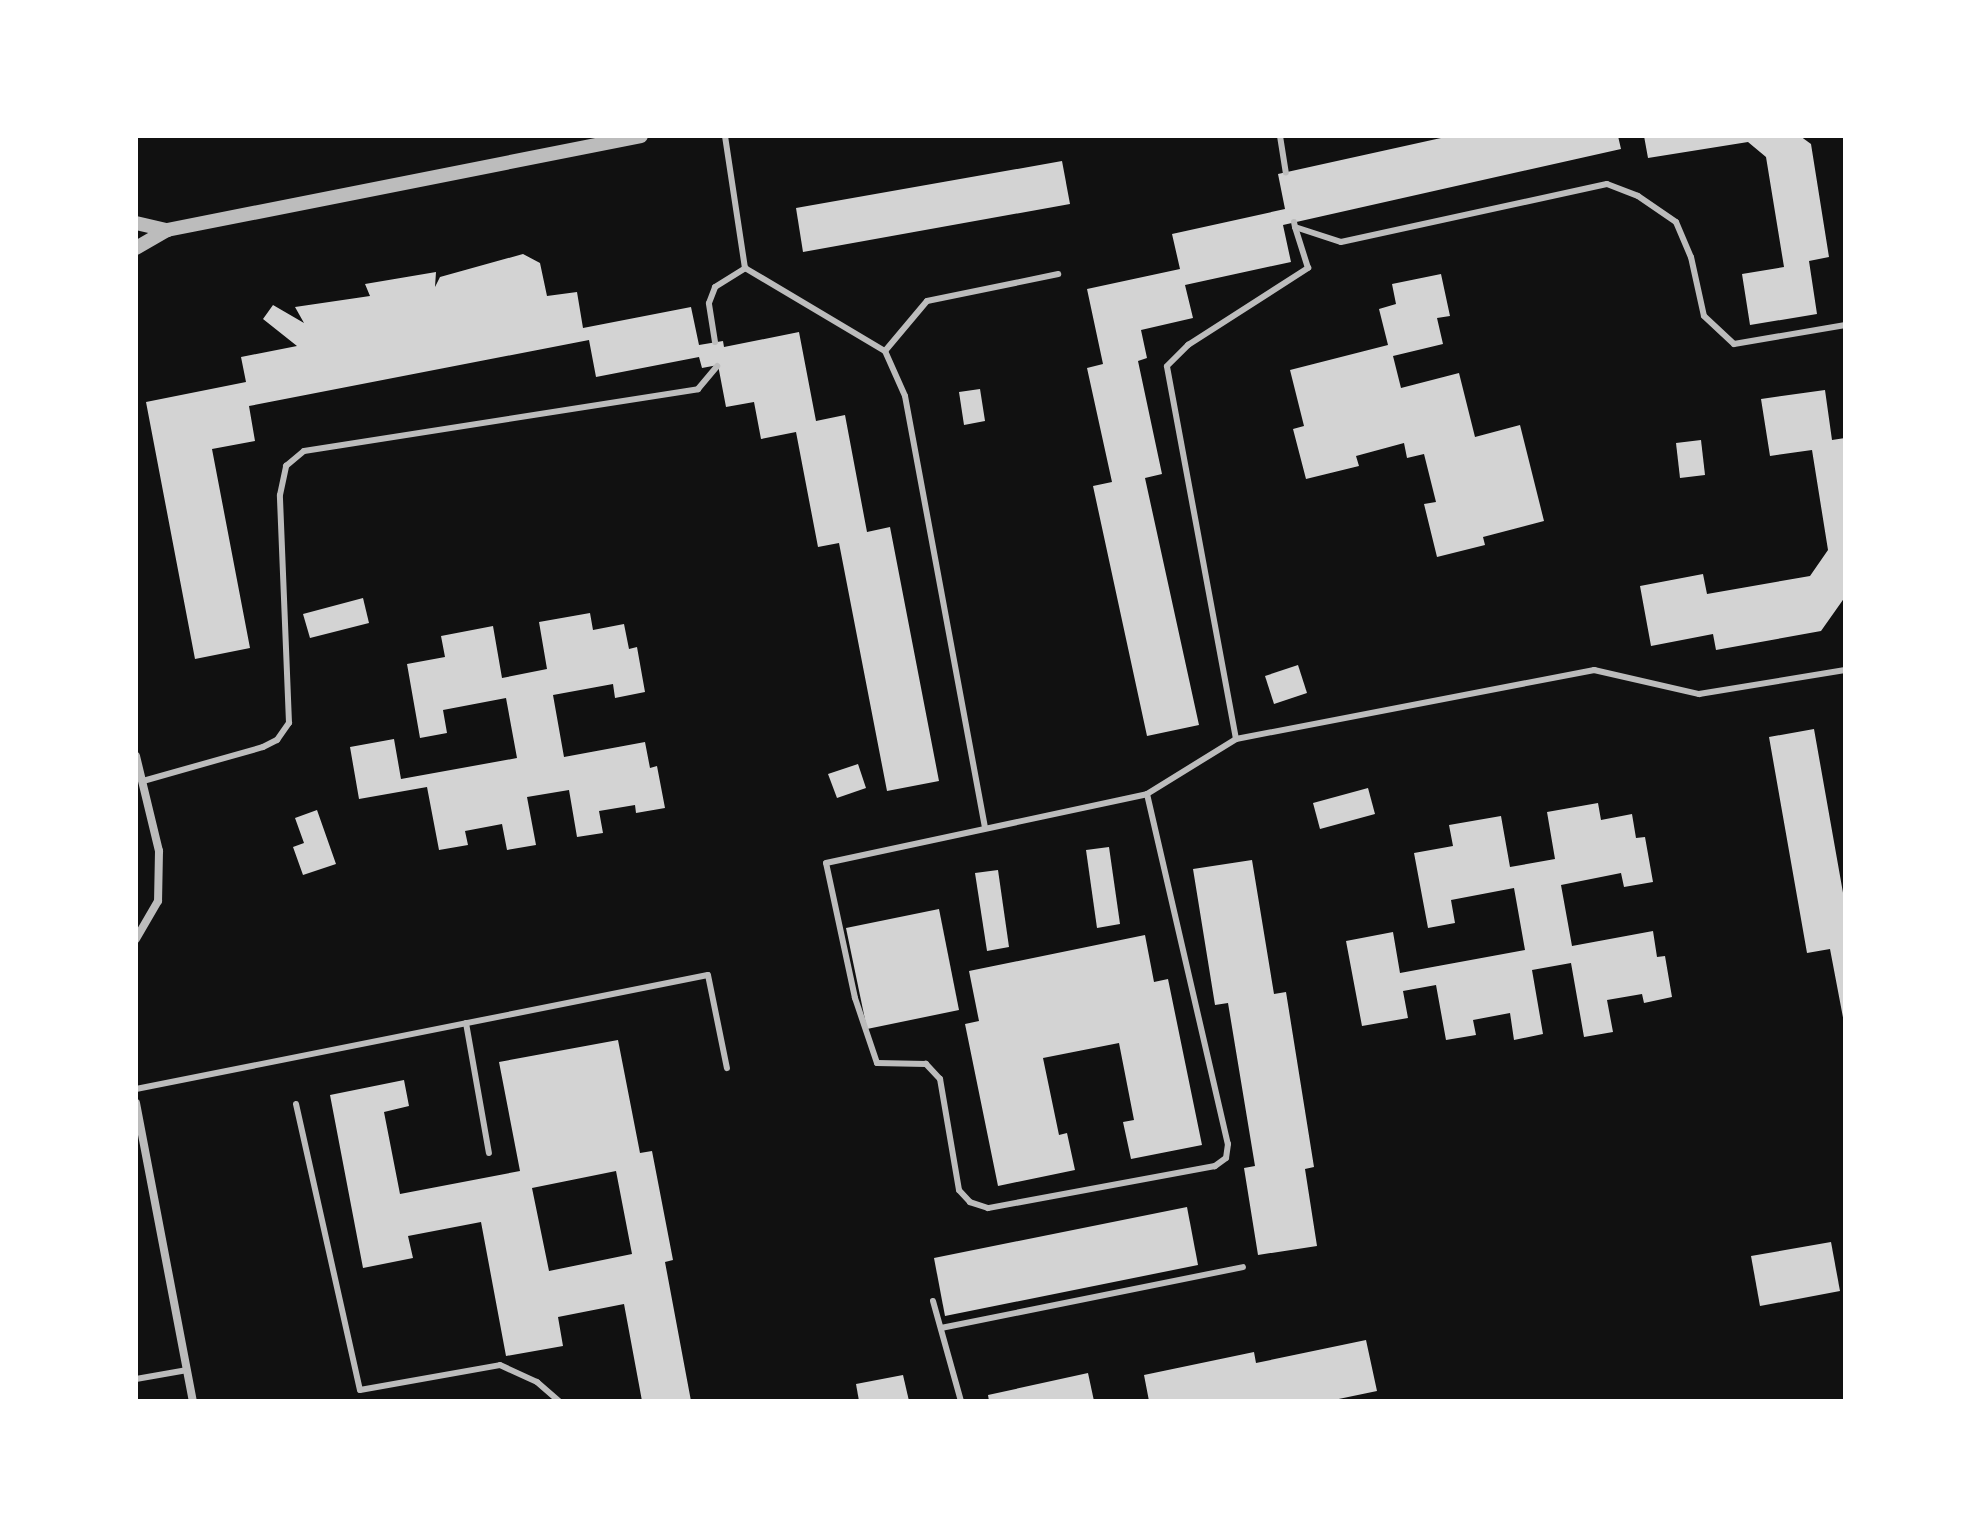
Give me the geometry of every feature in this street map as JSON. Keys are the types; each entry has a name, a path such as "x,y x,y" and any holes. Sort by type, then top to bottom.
{"street":[{"path":"136,248 167,230 641,136"},
{"path":"136,223 167,230"},
{"path":"136,757 159,851 158,901 136,939"},
{"path":"136,1103 193,1401"}],"lane":[{"path":"725,136 745,268"},
{"path":"1280,136 1286,173"},
{"path":"1236,739 1167,366 1188,345 1308,268 1295,225 1341,242 1607,184 1638,196 1676,222 1691,257 1704,316 1734,344 1845,325"},
{"path":"715,342 712,295 745,268"},
{"path":"745,268 885,351 905,396 985,828"},
{"path":"885,351 927,301 1058,274"},
{"path":"143,781 263,747 277,740 289,723 280,495 286,466 304,451 698,389 717,366"},
{"path":"1147,794 1228,1144 1226,1158 1215,1166 988,1208 970,1202 959,1190 940,1079 926,1064 877,1063 855,998 826,863 1147,794 1236,739 1594,670 1699,694 1845,670"},
{"path":"136,1089 708,975 727,1068"},
{"path":"466,1023 489,1153"},
{"path":"296,1104 360,1390 500,1365 537,1382 559,1401"},
{"path":"941,1328 1243,1267"},
{"path":"933,1301 961,1401"},
{"path":"136,1379 187,1370"}],"building":[{"path":"1450,136 1618,136 1621,149 1283,225 1291,262 1185,285 1193,318 1141,330 1147,358 1138,361 1162,474 1145,478 1199,725 1147,736 1093,486 1112,482 1087,368 1103,364 1087,289 1180,269 1172,234 1285,209 1278,174"},
{"path":"1644,136 1800,136 1811,144 1829,257 1809,261 1817,314 1750,325 1742,274 1784,267 1766,157 1748,142 1648,158"},
{"path":"1062,161 1070,204 803,252 796,208"},
{"path":"523,254 540,263 547,296 577,292 583,328 691,307 699,345 723,341 724,347 799,332 816,421 845,415 867,532 890,527 939,781 887,791 839,543 818,547 796,432 761,439 754,402 726,407 718,365 702,368 699,357 596,377 589,340 249,406 255,441 212,449 250,648 195,659 146,402 246,382 241,357 297,346 263,319 273,305 304,323 295,307 370,296 365,284 436,272 435,287 440,277"},
{"path":"1441,274 1450,316 1437,318 1443,344 1393,356 1401,388 1459,373 1475,437 1520,425 1544,521 1483,537 1485,545 1437,557 1424,504 1436,502 1424,454 1407,458 1404,443 1356,456 1359,466 1306,479 1293,429 1304,426 1290,370 1388,345 1379,309 1396,304 1392,284"},
{"path":"980,389 985,421 964,425 959,392"},
{"path":"1825,390 1832,440 1845,438 1845,597 1821,631 1716,650 1713,634 1651,646 1640,586 1703,574 1707,594 1810,576 1828,550 1812,450 1770,456 1761,399"},
{"path":"1701,440 1705,475 1680,478 1676,443"},
{"path":"363,598 369,623 310,638 303,614"},
{"path":"590,613 593,630 624,624 629,649 637,647 645,692 615,698 613,684 553,695 564,757 645,742 650,768 657,766 665,808 636,813 635,805 599,811 603,833 577,837 569,790 527,797 536,845 507,850 502,824 465,831 468,845 439,850 427,787 359,799 350,747 394,739 401,779 517,758 506,698 443,710 447,733 420,738 407,664 445,657 441,636 493,626 502,678 547,669 539,622"},
{"path":"1298,665 1307,693 1274,704 1265,676"},
{"path":"1814,729 1845,904 1845,1028 1830,949 1807,953 1769,737"},
{"path":"858,764 866,788 837,798 828,774"},
{"path":"1368,788 1375,814 1320,829 1313,803"},
{"path":"1598,803 1601,820 1632,814 1636,838 1645,837 1653,882 1624,887 1621,873 1561,885 1572,946 1653,931 1657,957 1665,956 1672,997 1644,1003 1642,994 1607,1000 1613,1032 1584,1037 1571,963 1532,970 1543,1034 1514,1040 1510,1013 1473,1020 1476,1035 1446,1040 1436,985 1403,991 1408,1018 1362,1026 1346,941 1393,932 1400,973 1525,950 1514,888 1451,900 1455,923 1428,928 1414,853 1453,846 1449,825 1501,816 1510,867 1555,859 1547,812"},
{"path":"317,810 336,864 303,875 293,847 304,843 295,818"},
{"path":"1109,847 1120,924 1097,928 1086,850"},
{"path":"1252,860 1274,994 1286,992 1314,1167 1305,1169 1317,1246 1258,1255 1244,1168 1255,1166 1228,1003 1215,1005 1193,869"},
{"path":"998,870 1009,947 987,951 975,873"},
{"path":"939,909 959,1010 867,1029 846,928"},
{"path":"1145,935 1154,982 1168,979 1202,1145 1131,1159 1123,1122 1134,1120 1119,1043 1043,1058 1059,1135 1067,1133 1075,1170 998,1186 965,1024 979,1021 969,971"},
{"path":"618,1040 640,1153 652,1151 673,1260 665,1262 691,1401 642,1401 624,1304 558,1317 563,1346 506,1356 481,1222 408,1236 413,1258 363,1268 330,1095 404,1080 409,1106 384,1112 400,1194 520,1171 499,1062","holes":["616,1171 632,1254 549,1271 532,1188"]},
{"path":"1187,1207 1198,1265 945,1316 934,1258"},
{"path":"1831,1242 1840,1291 1760,1306 1751,1256"},
{"path":"1366,1340 1377,1391 1329,1401 1149,1401 1144,1375 1254,1352 1256,1363"},
{"path":"1088,1373 1094,1401 989,1401 988,1395"},
{"path":"903,1375 909,1401 859,1401 856,1384"}]}
